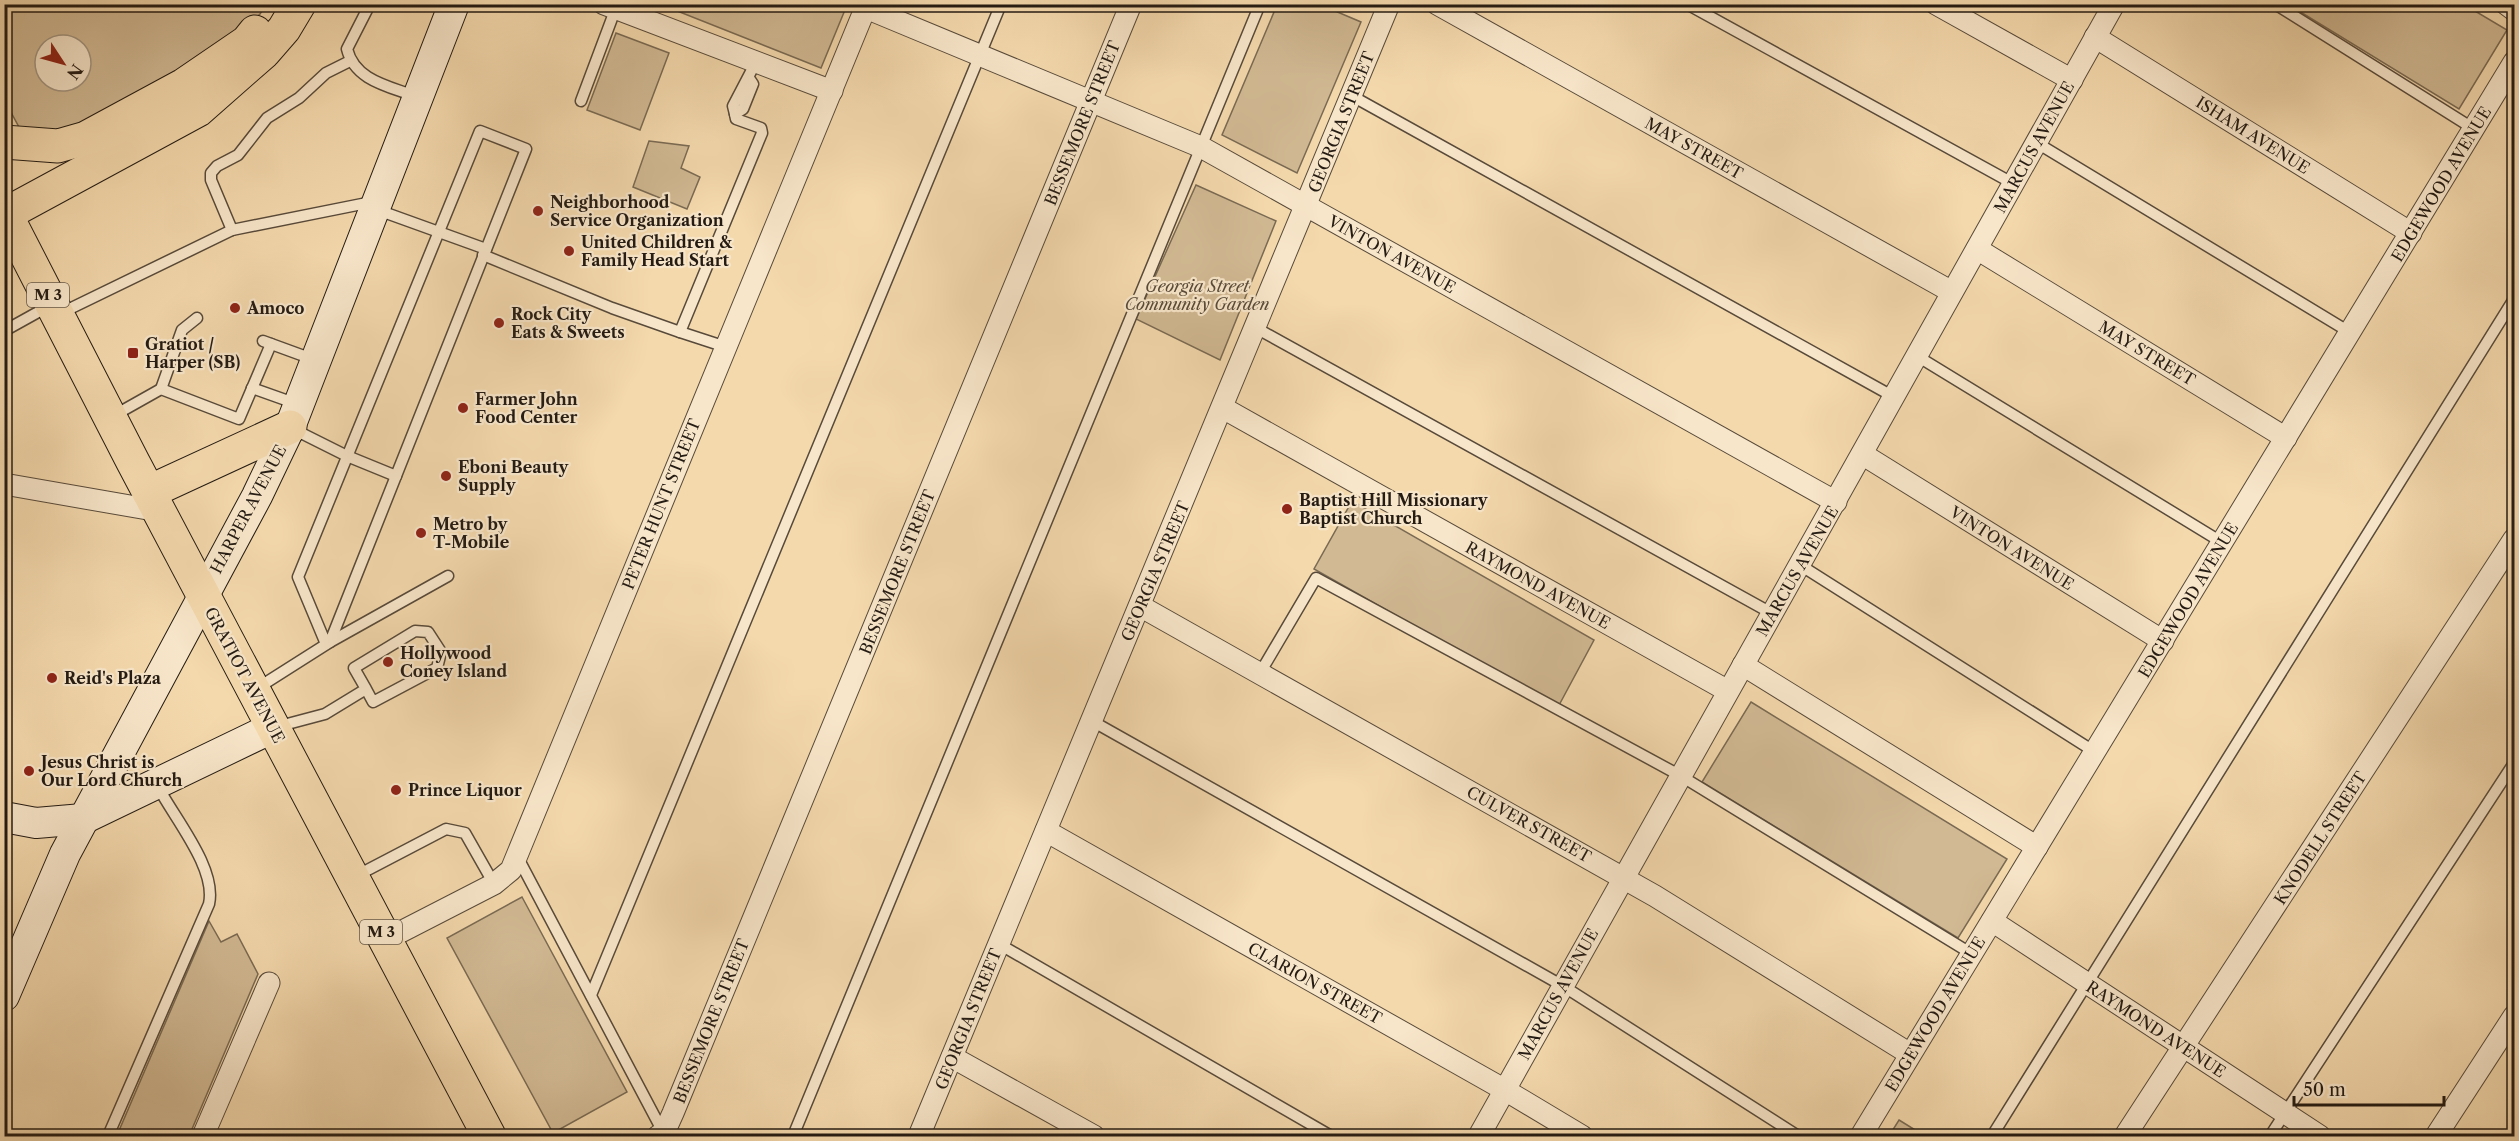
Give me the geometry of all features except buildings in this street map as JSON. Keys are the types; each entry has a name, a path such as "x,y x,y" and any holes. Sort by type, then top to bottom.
{"main road":[{"path":"4,142 58,146 86,138 184,85 247,42 275,4"},
{"path":"5,213 198,110 264,52 284,29 299,4"},
{"name":"HARPER AVENUE","path":"4,996 65,854 257,496 294,416 454,4"},
{"name":"GRATIOT AVENUE","path":"5,213 272,728 489,1137"},
{"path":"154,501 294,416"},
{"path":"4,818 36,823 83,819 272,728"}],"street":[{"name":"BESSEMORE STREET","path":"663,1135 1131,4"},
{"name":"GEORGIA STREET","path":"919,1137 1389,4"},
{"name":"MAY STREET","path":"1437,4 1952,292"},
{"path":"1936,4 2072,80"},
{"name":"MARCUS AVENUE","path":"1479,1137 2114,4"},
{"path":"2506,4 2514,10"},
{"path":"612,6 752,70 832,91"},
{"name":"VINTON AVENUE","path":"867,6 1201,147 1836,502"},
{"name":"PETER HUNT STREET","path":"385,940 494,884 511,870 867,6"},
{"name":"ISHAM AVENUE","path":"2095,37 2411,233"},
{"name":"EDGEWOOD AVENUE","path":"1860,1137 2514,62"},
{"name":"MAY STREET","path":"1977,249 2286,438"},
{"name":"RAYMOND AVENUE","path":"1223,408 1728,691"},
{"name":"VINTON AVENUE","path":"1862,454 2163,641"},
{"path":"4,484 154,501"},
{"name":"KNODELL STREET","path":"2126,1137 2514,539"},
{"name":"CULVER STREET","path":"1140,606 1624,878 1910,1054"},
{"path":"1743,665 2037,847"},
{"name":"CLARION STREET","path":"1046,831 1505,1090 1582,1137"},
{"name":"RAYMOND AVENUE","path":"1992,921 2320,1137"},
{"path":"203,1137 269,983"},
{"path":"2436,1137 2514,1016"},
{"path":"952,1057 1094,1137"}],"lane":[{"path":"370,4 347,49 350,61 362,76 418,97"},
{"path":"591,995 1001,4"},
{"path":"793,1137 1260,4"},
{"path":"1687,4 2014,184"},
{"path":"2275,4 2474,129"},
{"path":"581,101 612,6"},
{"path":"232,230 211,180 211,173 244,149 267,118 299,98 326,73 350,61"},
{"path":"680,332 762,133 761,128 736,119 733,106 743,81 752,70"},
{"path":"1352,96 1894,397"},
{"path":"480,131 526,148 328,643 298,577 480,131"},
{"path":"2037,143 2350,333"},
{"path":"4,331 232,230 377,205 612,308 726,347"},
{"path":"1992,1137 2514,300"},
{"path":"111,418 161,389 182,330 197,318"},
{"path":"1256,328 1773,614"},
{"path":"161,389 184,394 214,405 239,419 267,343 315,360"},
{"path":"1917,356 2223,543"},
{"path":"252,388 347,456 396,476"},
{"path":"1800,565 2095,752"},
{"path":"253,691 328,643 448,576"},
{"path":"1260,673 1316,578 1681,776 1972,954"},
{"path":"416,631 428,632 441,652 437,668 373,702 366,689 354,668 416,631"},
{"path":"272,728 325,714 366,689"},
{"path":"1092,721 1563,986 1798,1137"},
{"path":"2270,1137 2514,764"},
{"path":"108,1137 209,904 212,891 201,861 157,785"},
{"path":"352,878 446,830 465,833 494,884"},
{"path":"517,856 663,1135"},
{"path":"999,944 1331,1137"}],"green space":[{"path":"662,4 847,5 821,68"},
{"path":"4,5 266,5 260,14 232,40 47,142 27,142 5,101"},
{"path":"1277,5 1321,5 1361,22 1297,173 1222,135"},
{"path":"2289,5 2465,5 2507,30 2459,109"},
{"path":"616,33 669,53 640,130 587,110"},
{"path":"649,141 689,146 681,168 700,177 687,209 633,187"},
{"name":"Georgia Street Community Garden","path":"1196,185 1276,221 1220,360 1136,319"},
{"path":"1352,501 1594,640 1558,707 1314,569"},
{"path":"1751,702 2007,859 1958,938 1702,782"},
{"path":"522,897 627,1092 553,1133 447,938"},
{"path":"209,921 221,942 237,934 258,974 189,1136 137,1136 118,1133"},
{"path":"1899,1120 1925,1136 1889,1136"}],"place":[{"name":"Neighborhood Service Organization","path":"538,211"},
{"name":"United Children & Family Head Start","path":"569,251"},
{"name":"Amoco","path":"235,308"},
{"name":"Rock City Eats & Sweets","path":"499,323"},
{"name":"Gratiot / Harper (SB)","path":"133,353"},
{"name":"Farmer John Food Center","path":"463,408"},
{"name":"Eboni Beauty Supply","path":"446,476"},
{"name":"Baptist Hill Missionary Baptist Church","path":"1287,509"},
{"name":"Metro by T-Mobile","path":"421,533"},
{"name":"Hollywood Coney Island","path":"388,662"},
{"name":"Reid's Plaza","path":"52,678"},
{"name":"Jesus Christ is Our Lord Church","path":"29,771"},
{"name":"Prince Liquor","path":"396,790"}]}
